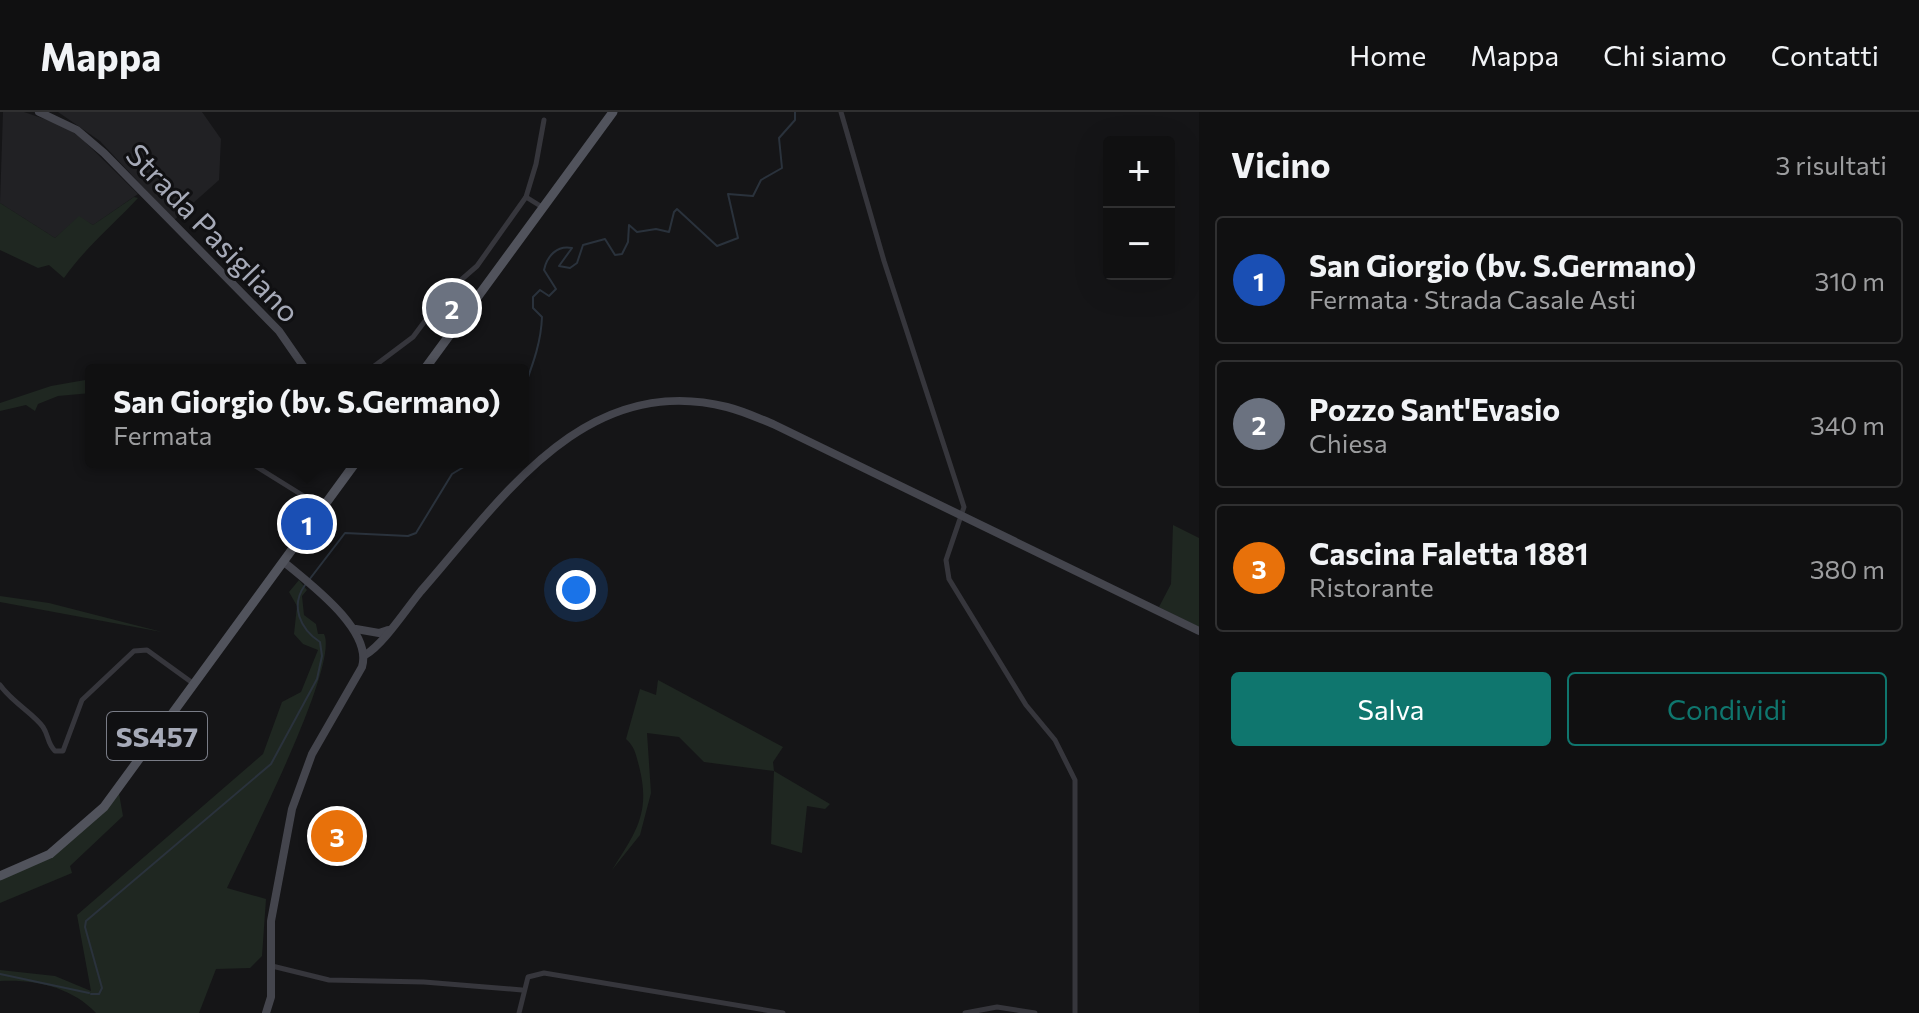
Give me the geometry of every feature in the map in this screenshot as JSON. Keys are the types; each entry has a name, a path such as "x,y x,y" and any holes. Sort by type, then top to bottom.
{"main road":[{"name":"Strada Pasigliano","path":"39,112 65,122 91,141 279,331 302,364"},
{"path":"428,364 613,112"},
{"path":"266,1013 271,997 274,901 296,795 312,754 357,678 365,655 537,459 590,424 643,406 700,403 728,407 786,430 1199,631"},
{"name":"SS457","path":"0,876 50,854 87,825 118,788 351,468"},
{"path":"284,562 355,629 365,655"},
{"path":"355,629 379,633 388,630"}],"street":[{"path":"841,112 884,261 964,507 946,560 949,579 1026,705 1055,740 1075,780 1075,1013"},
{"path":"377,364 413,337 446,293 477,266 526,197 544,120"},
{"path":"526,197 544,207"},
{"path":"259,468 323,508"},
{"path":"0,685 19,708 44,728 48,744 55,751 63,751 82,700 134,651 147,650 194,684"},
{"path":"271,965 329,980 424,982 522,990"},
{"path":"519,1013 522,990 528,977 534,974 563,975 783,1013"},
{"path":"965,1013 997,1007 1035,1013"}],"shaded area":[{"path":"3,112 24,112 62,125 80,137 138,194 93,225 79,217 55,238 0,203"},
{"path":"58,112 202,112 221,139 219,180 174,220 100,141"},
{"path":"134,197 138,198 64,278 49,265 38,268 0,250 0,203 55,238 79,216 93,225"},
{"path":"85,380 85,394 58,396 38,404 35,411 26,405 0,411 0,403 51,386"},
{"path":"1173,525 1199,538 1199,627 1159,607 1171,584"},
{"path":"299,580 307,590 302,596 304,615 316,624 318,634 324,634 325,652 305,718 227,888 266,899 262,956 250,968 216,969 199,1013 96,1013 76,997 52,986 0,981 0,970 55,976 91,991 77,915 263,754 282,702 301,692 318,650 303,644 294,634 297,606 289,592"},
{"path":"0,596 49,603 162,632 0,602"},
{"path":"658,680 783,747 773,762 774,771 704,762 679,737 647,733 651,793 640,835 612,870 634,833 642,810 639,766 633,748 626,739 640,689 656,695"},
{"path":"774,771 830,804 825,809 807,806 802,853 771,844"},
{"path":"118,788 123,816 70,866 72,873 0,903 0,876 50,854"}],"waterway":[{"path":"529,374 536,355 542,317 533,308 533,297 540,290 549,296 556,289 544,270 554,253 562,248 572,248 559,266 570,268 577,263 583,245 605,239 615,255 622,254 628,242 629,225 637,232 656,229 669,232 677,209 717,246 738,238 728,194 753,196 761,180 782,168 779,138 795,120 795,112"},
{"path":"309,580 345,533 408,536 416,533 452,474 462,468"},
{"path":"91,994 99,994 102,988 86,921 271,764 317,679 322,656 320,642 307,631 298,609 305,585"},
{"path":"0,974 89,993"}],"place":[{"name":"Pozzo Sant'Evasio","path":"452,308"},
{"name":"San Giorgio (bv. S.Germano)","path":"307,524"},
{"name":"Cascina Faletta 1881","path":"337,836"}]}
